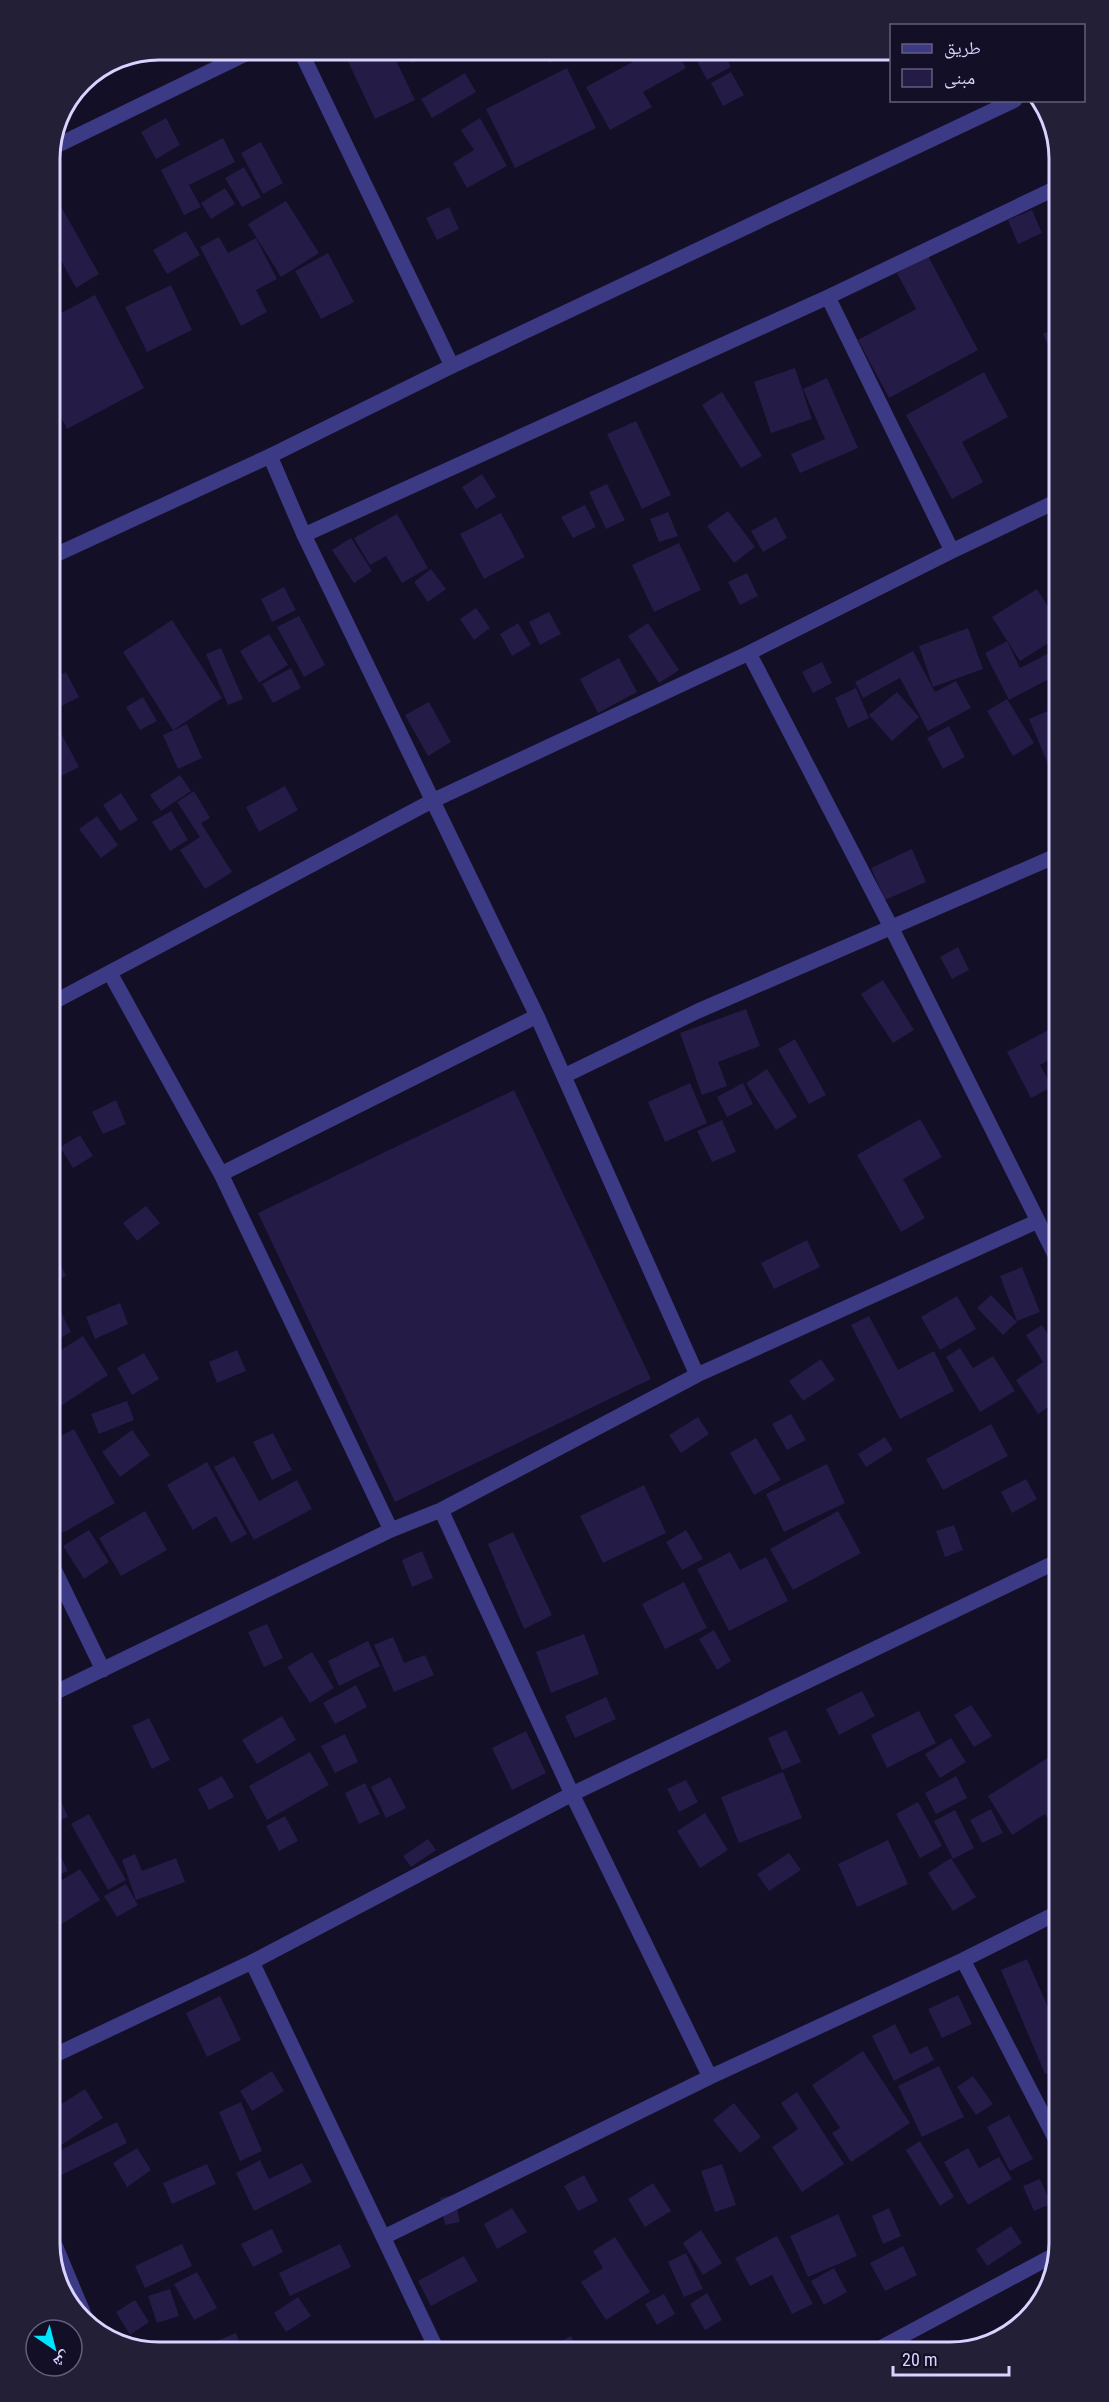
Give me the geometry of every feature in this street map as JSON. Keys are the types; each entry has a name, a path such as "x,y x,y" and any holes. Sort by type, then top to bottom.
{"street":[{"path":"61,143 233,60"},
{"path":"305,60 452,366"},
{"path":"60,553 270,456 452,366 1011,102"},
{"path":"304,535 828,297 1049,191"},
{"path":"828,297 952,551"},
{"path":"270,456 304,535 537,1016 698,1375"},
{"path":"60,999 432,801 749,653 1049,505"},
{"path":"749,653 892,929 1049,1243"},
{"path":"564,1076 698,1011 1049,859"},
{"path":"110,973 221,1174 391,1530"},
{"path":"221,1174 537,1016"},
{"path":"60,1690 391,1530 441,1510 698,1375 1038,1221"},
{"path":"441,1510 573,1794 710,2078"},
{"path":"60,2053 252,1962 573,1794 1049,1565"},
{"path":"60,1581 103,1670"},
{"path":"384,2237 710,2078 963,1960 1049,1917"},
{"path":"963,1960 1049,2127"},
{"path":"252,1962 433,2342"},
{"path":"891,2342 1047,2259"},
{"path":"62,2262 78,2300"}],"building":[{"path":"347,60 396,60 415,100 375,119"},
{"path":"636,60 682,60 686,68 643,92 652,107 610,130 586,87"},
{"path":"697,60 727,60 731,67 707,80"},
{"path":"567,68 596,128 515,168 486,109"},
{"path":"731,72 744,95 723,106 711,83"},
{"path":"465,73 476,92 432,118 421,99"},
{"path":"166,118 180,145 156,159 141,132"},
{"path":"480,118 507,166 467,188 453,163 474,150 461,130"},
{"path":"223,138 235,162 189,185 201,207 184,215 161,170"},
{"path":"261,142 283,183 263,194 241,153"},
{"path":"244,167 261,197 242,207 225,178"},
{"path":"225,188 235,204 211,219 201,203"},
{"path":"286,201 319,253 281,277 248,224"},
{"path":"60,205 99,274 76,288 60,259"},
{"path":"449,207 459,229 437,240 426,218"},
{"path":"1032,210 1042,233 1018,244 1008,220"},
{"path":"186,231 200,255 167,274 153,250"},
{"path":"219,237 228,253 256,238 277,279 256,290 267,312 241,326 200,247"},
{"path":"328,253 354,302 321,319 295,271"},
{"path":"928,256 978,350 889,398 858,340 916,309 897,273"},
{"path":"171,285 192,330 147,352 125,307"},
{"path":"95,295 144,388 67,429 60,416 60,314"},
{"path":"1049,331 1049,347 1043,334"},
{"path":"795,368 812,419 771,433 754,382"},
{"path":"984,372 1008,417 962,442 983,482 952,499 906,415"},
{"path":"827,378 858,448 800,473 791,454 825,439 803,389"},
{"path":"722,392 762,456 741,468 702,405"},
{"path":"636,421 671,495 642,509 607,434"},
{"path":"482,474 496,497 476,509 462,487"},
{"path":"607,484 625,520 606,529 589,492"},
{"path":"585,505 596,527 573,538 561,517"},
{"path":"728,511 755,547 734,563 707,526"},
{"path":"668,512 678,536 659,542 650,519"},
{"path":"501,513 525,557 484,579 460,534"},
{"path":"397,514 428,568 402,583 386,556 370,565 354,538"},
{"path":"776,517 787,538 763,552 751,531"},
{"path":"351,538 372,571 354,583 332,550"},
{"path":"679,543 701,590 654,612 632,565"},
{"path":"431,569 446,589 428,602 414,582"},
{"path":"747,573 758,596 740,605 728,582"},
{"path":"284,587 296,610 272,622 261,599"},
{"path":"1037,589 1049,608 1049,643 1020,661 992,617"},
{"path":"476,608 490,628 474,640 460,619"},
{"path":"549,612 561,634 540,645 529,622"},
{"path":"299,616 325,665 304,677 277,627"},
{"path":"172,620 222,698 173,730 123,652"},
{"path":"518,623 531,645 512,656 500,634"},
{"path":"648,623 679,670 659,683 628,636"},
{"path":"968,628 983,669 933,687 919,646"},
{"path":"269,634 288,665 259,683 240,651"},
{"path":"1007,641 1020,668 1049,653 1049,679 1009,700 985,653"},
{"path":"221,648 243,699 228,705 206,654"},
{"path":"913,651 935,692 956,681 971,708 928,731 900,678 863,698 855,682"},
{"path":"619,658 637,692 598,713 580,679"},
{"path":"822,662 832,683 813,693 802,672"},
{"path":"291,668 301,688 273,703 262,684"},
{"path":"66,672 79,697 60,707 60,675"},
{"path":"856,688 869,718 848,728 835,698"},
{"path":"897,692 919,717 892,741 869,715"},
{"path":"143,697 157,721 140,730 126,707"},
{"path":"1007,699 1034,743 1013,756 987,711"},
{"path":"429,702 451,742 428,756 405,715"},
{"path":"1049,711 1049,764 1048,764 1029,719"},
{"path":"187,724 202,758 178,769 163,735"},
{"path":"949,726 965,757 943,769 927,738"},
{"path":"60,731 79,767 60,776"},
{"path":"180,775 191,791 161,811 150,795"},
{"path":"285,786 298,810 259,832 246,807"},
{"path":"194,791 210,818 201,823 232,872 205,889 180,850 200,837 177,802"},
{"path":"121,793 138,820 120,831 103,805"},
{"path":"171,811 188,840 170,851 152,822"},
{"path":"97,816 118,845 101,858 79,829"},
{"path":"912,849 926,882 885,900 871,868"},
{"path":"958,947 969,970 952,979 940,957"},
{"path":"883,980 914,1030 893,1043 861,994"},
{"path":"746,1009 760,1046 718,1062 727,1086 702,1095 680,1033"},
{"path":"1049,1030 1049,1060 1040,1065 1049,1082 1049,1089 1031,1098 1007,1052"},
{"path":"795,1039 826,1095 809,1104 778,1049"},
{"path":"767,1069 797,1117 776,1130 746,1083"},
{"path":"690,1083 707,1123 665,1142 648,1102"},
{"path":"743,1083 753,1104 727,1117 717,1097"},
{"path":"514,1090 651,1379 395,1502 258,1213"},
{"path":"116,1100 126,1124 103,1134 92,1112"},
{"path":"920,1119 942,1157 903,1179 925,1218 901,1232 857,1155"},
{"path":"722,1120 736,1152 712,1162 697,1131"},
{"path":"80,1135 93,1156 73,1168 60,1147"},
{"path":"146,1206 160,1223 137,1241 123,1223"},
{"path":"807,1240 820,1267 774,1289 761,1263"},
{"path":"60,1263 66,1276 60,1279"},
{"path":"1022,1267 1040,1312 1017,1321 1000,1276"},
{"path":"991,1295 1017,1322 1003,1335 977,1308"},
{"path":"957,1296 976,1329 940,1350 921,1317"},
{"path":"120,1303 128,1324 95,1339 86,1317"},
{"path":"60,1310 71,1332 60,1338"},
{"path":"869,1316 898,1370 934,1351 954,1391 900,1419 851,1325"},
{"path":"1042,1325 1049,1336 1049,1406 1038,1414 1016,1380 1043,1362 1026,1335"},
{"path":"83,1336 108,1375 60,1406 60,1351"},
{"path":"960,1348 973,1368 993,1356 1015,1391 980,1412 946,1357"},
{"path":"237,1350 246,1371 217,1383 209,1362"},
{"path":"144,1353 159,1379 132,1395 117,1368"},
{"path":"821,1359 835,1380 803,1401 789,1381"},
{"path":"127,1401 134,1420 99,1434 91,1414"},
{"path":"791,1414 806,1440 787,1450 772,1424"},
{"path":"698,1417 709,1434 681,1453 669,1435"},
{"path":"991,1424 1008,1456 943,1490 926,1459"},
{"path":"74,1429 115,1503 63,1533 60,1528 60,1436"},
{"path":"132,1430 150,1455 120,1477 102,1452"},
{"path":"273,1433 292,1470 272,1480 253,1442"},
{"path":"885,1437 893,1450 866,1467 858,1454"},
{"path":"756,1438 781,1480 754,1495 730,1453"},
{"path":"234,1456 259,1501 297,1480 312,1509 254,1540 214,1467"},
{"path":"207,1462 247,1534 231,1543 216,1516 193,1530 167,1485"},
{"path":"827,1464 845,1503 784,1532 766,1494"},
{"path":"1026,1479 1037,1499 1012,1513 1001,1492"},
{"path":"644,1485 666,1533 603,1563 580,1516"},
{"path":"145,1511 167,1550 121,1576 99,1538"},
{"path":"838,1511 861,1553 793,1590 770,1549"},
{"path":"954,1525 963,1550 945,1557 936,1531"},
{"path":"89,1530 109,1562 84,1579 63,1546"},
{"path":"686,1530 703,1559 682,1570 666,1542"},
{"path":"513,1532 552,1615 524,1629 488,1544"},
{"path":"422,1551 433,1578 412,1587 402,1560"},
{"path":"730,1552 740,1570 766,1557 788,1601 729,1631 697,1569"},
{"path":"684,1582 707,1628 665,1649 642,1604"},
{"path":"267,1624 283,1658 264,1667 248,1632"},
{"path":"714,1630 731,1661 717,1670 699,1639"},
{"path":"584,1634 599,1674 551,1693 536,1652"},
{"path":"393,1637 404,1663 425,1655 434,1675 394,1692 374,1645"},
{"path":"368,1641 380,1666 339,1686 328,1661"},
{"path":"312,1652 334,1688 310,1703 287,1667"},
{"path":"356,1685 367,1707 335,1724 323,1703"},
{"path":"862,1691 875,1716 839,1735 826,1709"},
{"path":"606,1697 616,1719 575,1738 565,1716"},
{"path":"971,1705 992,1736 974,1747 954,1715"},
{"path":"919,1711 936,1743 887,1768 871,1735"},
{"path":"282,1716 296,1740 257,1764 242,1740"},
{"path":"149,1718 170,1760 152,1769 132,1726"},
{"path":"786,1730 801,1762 782,1770 768,1738"},
{"path":"526,1731 546,1773 512,1790 492,1748"},
{"path":"345,1734 358,1762 335,1773 321,1746"},
{"path":"951,1738 966,1762 940,1778 925,1754"},
{"path":"310,1752 329,1785 267,1820 249,1786"},
{"path":"1049,1757 1049,1820 1045,1814 1012,1835 988,1796"},
{"path":"783,1772 802,1818 739,1843 721,1797"},
{"path":"222,1776 234,1797 209,1810 198,1789"},
{"path":"956,1776 967,1798 936,1814 925,1793"},
{"path":"390,1777 406,1808 386,1818 371,1787"},
{"path":"686,1780 698,1802 679,1812 667,1789"},
{"path":"365,1783 380,1814 359,1824 345,1793"},
{"path":"60,1799 68,1817 60,1820"},
{"path":"918,1802 942,1846 920,1858 896,1814"},
{"path":"991,1809 1003,1833 982,1843 970,1820"},
{"path":"955,1810 974,1848 953,1859 934,1821"},
{"path":"705,1813 728,1850 700,1868 677,1831"},
{"path":"89,1814 126,1880 108,1890 71,1824"},
{"path":"285,1816 298,1841 279,1851 266,1826"},
{"path":"428,1839 436,1850 411,1867 403,1856"},
{"path":"888,1840 908,1884 857,1907 838,1864"},
{"path":"789,1853 801,1870 769,1891 757,1874"},
{"path":"135,1854 142,1871 176,1858 185,1882 136,1900 122,1860"},
{"path":"60,1855 68,1871 60,1874"},
{"path":"951,1858 976,1897 953,1911 928,1873"},
{"path":"80,1869 100,1900 60,1925 60,1881"},
{"path":"126,1884 138,1905 117,1917 104,1896"},
{"path":"1027,1959 1049,2010 1049,2072 1045,2074 1001,1970"},
{"path":"958,1995 972,2024 942,2038 928,2009"},
{"path":"220,1996 241,2040 207,2057 186,2013"},
{"path":"895,2024 910,2054 927,2046 934,2060 894,2081 872,2036"},
{"path":"863,2051 910,2123 851,2162 832,2133 840,2128 812,2085"},
{"path":"939,2066 964,2117 922,2137 898,2086"},
{"path":"272,2071 284,2091 252,2111 240,2091"},
{"path":"973,2076 993,2104 976,2115 957,2087"},
{"path":"85,2089 103,2118 60,2146 60,2105"},
{"path":"797,2092 844,2164 802,2192 772,2147 798,2129 781,2103"},
{"path":"241,2102 262,2151 240,2161 219,2112"},
{"path":"734,2103 761,2137 740,2153 713,2120"},
{"path":"1009,2115 1033,2159 1010,2171 987,2127"},
{"path":"117,2122 127,2143 60,2176 60,2150"},
{"path":"920,2141 954,2197 940,2206 906,2150"},
{"path":"137,2148 151,2170 127,2187 113,2163"},
{"path":"968,2148 979,2168 999,2157 1012,2179 968,2205 944,2162"},
{"path":"260,2160 269,2179 302,2163 312,2182 254,2211 236,2173"},
{"path":"207,2164 216,2184 172,2204 163,2183"},
{"path":"722,2164 736,2205 715,2212 701,2171"},
{"path":"584,2175 598,2201 578,2211 564,2186"},
{"path":"1040,2179 1049,2205 1034,2211 1023,2186"},
{"path":"653,2183 671,2211 645,2227 628,2199"},
{"path":"454,2195 460,2222 445,2225 440,2198"},
{"path":"512,2208 527,2232 497,2249 484,2224"},
{"path":"889,2208 901,2236 883,2244 872,2216"},
{"path":"838,2214 857,2256 808,2277 790,2236"},
{"path":"1011,2226 1022,2243 987,2266 976,2249"},
{"path":"272,2229 283,2252 253,2267 241,2244"},
{"path":"701,2230 722,2263 703,2275 683,2243"},
{"path":"777,2236 813,2304 792,2314 772,2275 750,2286 735,2258"},
{"path":"615,2237 650,2292 606,2320 581,2282 603,2268 593,2251"},
{"path":"182,2244 192,2266 145,2288 135,2266"},
{"path":"340,2244 351,2267 290,2296 279,2273"},
{"path":"903,2246 917,2275 885,2291 870,2263"},
{"path":"686,2253 703,2289 684,2297 668,2262"},
{"path":"464,2256 478,2281 431,2306 418,2281"},
{"path":"834,2268 847,2292 824,2305 811,2281"},
{"path":"197,2272 217,2308 194,2320 174,2284"},
{"path":"170,2289 179,2316 157,2323 148,2296"},
{"path":"707,2293 722,2320 705,2330 690,2304"},
{"path":"664,2294 675,2314 657,2325 645,2304"},
{"path":"298,2297 311,2316 286,2332 274,2313"},
{"path":"135,2300 149,2322 130,2335 116,2312"},
{"path":"236,2333 239,2342 214,2342"},
{"path":"571,2336 574,2342 560,2342"}]}
